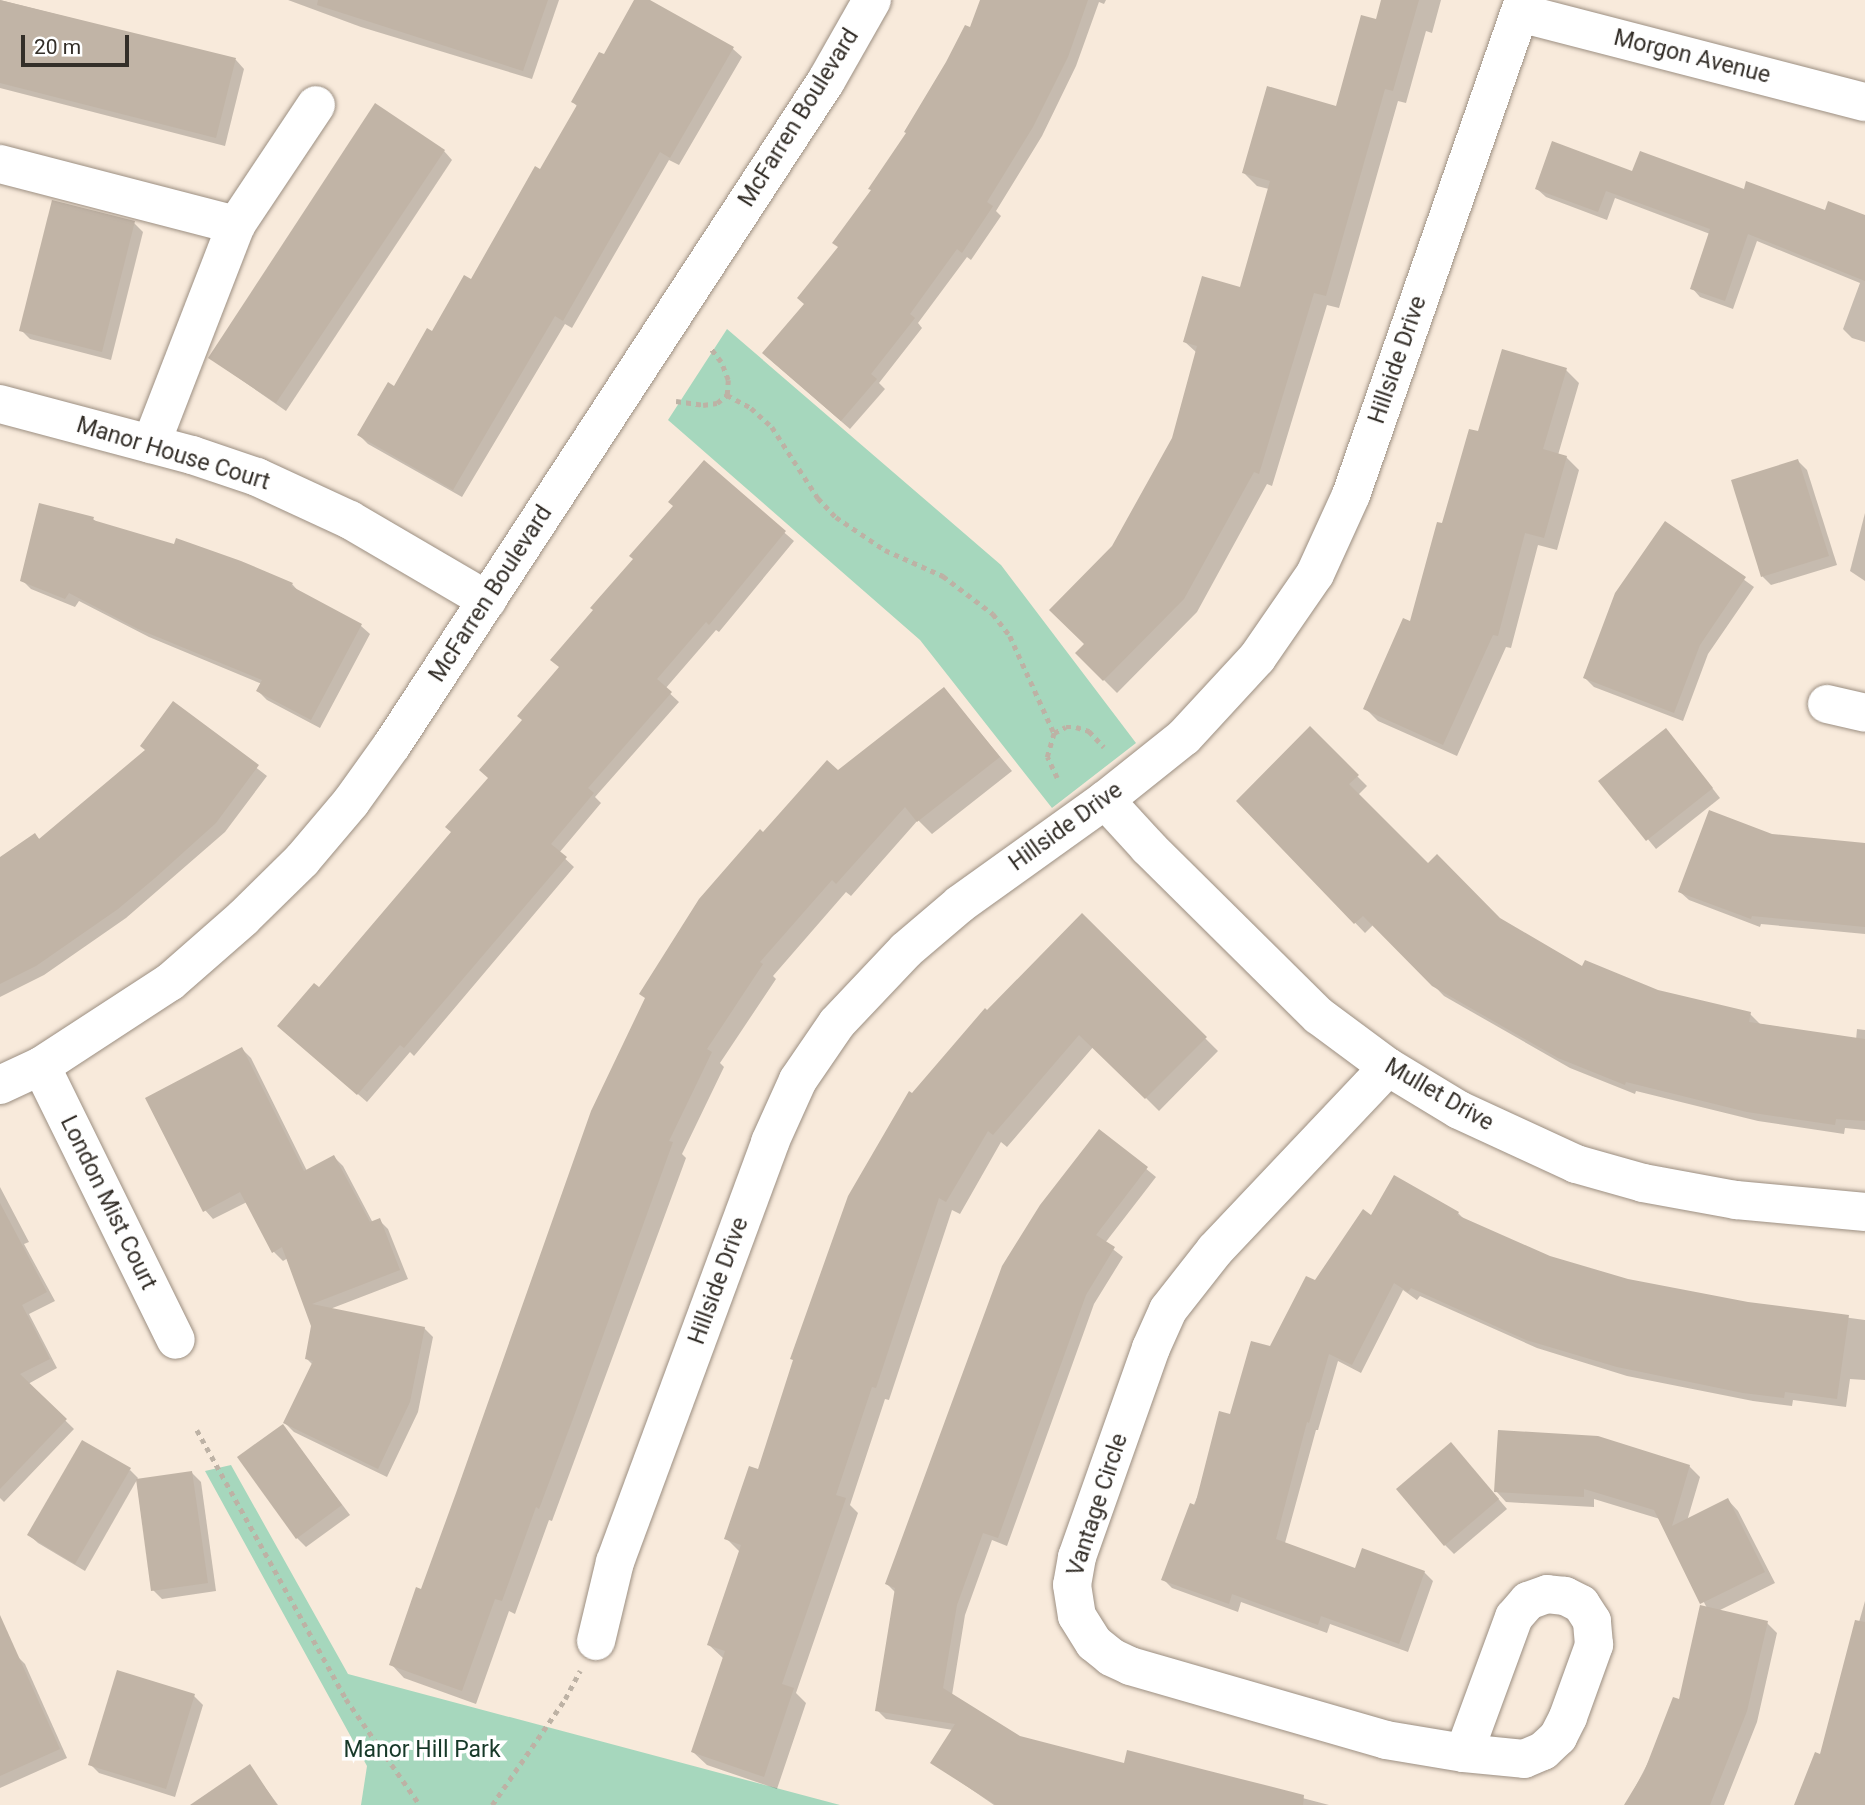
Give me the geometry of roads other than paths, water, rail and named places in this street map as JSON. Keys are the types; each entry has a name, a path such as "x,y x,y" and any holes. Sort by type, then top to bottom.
{"street":[{"name":"McFarren Boulevard","path":"0,1084 41,1066 170,982 243,918 302,860 378,764 487,600 826,81 872,0"},
{"name":"Morgon Avenue","path":"1522,6 1865,102"},
{"name":"Hillside Drive","path":"596,1641 615,1562 770,1142 798,1080 837,1023 906,950 960,904 1159,758 1216,703 1281,627 1315,574 1351,495 1522,6"},
{"path":"151,444 236,225 316,105"},
{"path":"0,164 236,225"},
{"name":"Manor House Court","path":"0,404 151,444 257,477 304,497 487,600"},
{"path":"1827,704 1865,713"},
{"name":"Mullet Drive","path":"1105,800 1148,847 1319,1016 1388,1067 1459,1110 1576,1164 1643,1183 1736,1200 1865,1212"},
{"name":"London Mist Court","path":"41,1066 176,1340"},
{"name":"Vantage Circle","path":"1388,1067 1215,1250 1168,1310 1151,1348 1077,1557 1072,1586 1077,1616 1094,1643 1111,1657 1130,1666 1386,1740 1464,1753"}],"park label":[{"name":"Manor Hill Park","path":"422,1750"}]}
